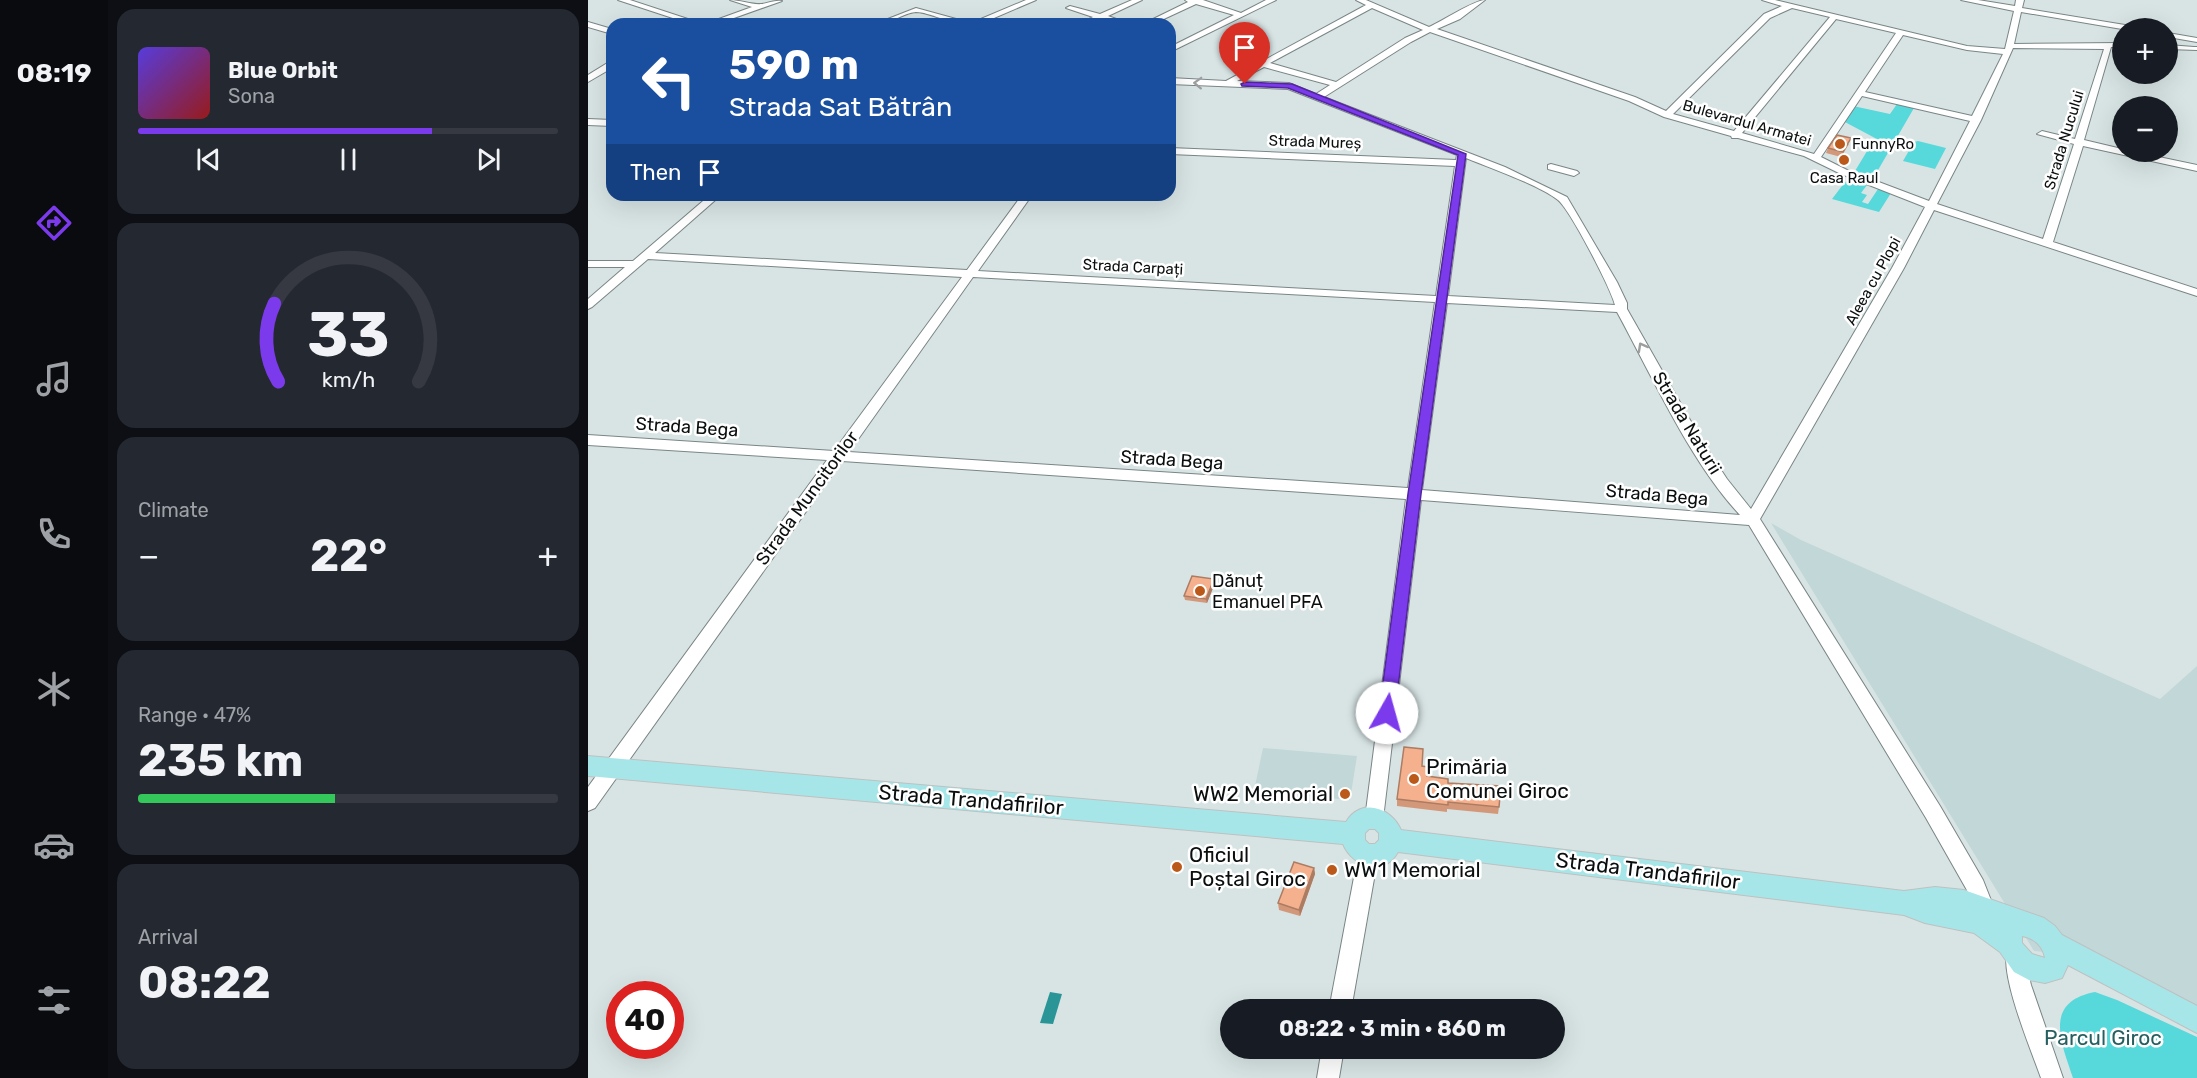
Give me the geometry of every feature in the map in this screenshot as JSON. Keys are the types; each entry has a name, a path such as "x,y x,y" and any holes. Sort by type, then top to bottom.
{"main road":[{"name":"Strada Trandafirilor","path":"588,766 1353,834"},
{"path":"1374,819 1380,820 1389,828 1391,840 1385,851 1368,856 1362,854 1354,845 1353,834 1363,821 1374,819"},
{"name":"Strada Trandafirilor","path":"1391,840 1904,903 1925,911 1966,918 2014,936"},
{"name":"Strada Trandafirilor","path":"1904,903 1922,898 1979,896 2014,936"},
{"path":"2050,960 2043,931 2014,936 2022,963 2050,960 2109,975 2197,1020"}],"street":[{"path":"622,0 680,18"},
{"path":"734,0 759,7"},
{"path":"988,18 1032,0"},
{"path":"1101,17 1138,0"},
{"path":"1176,47 1272,0"},
{"name":"Bulevardul Armatei","path":"1360,0 1428,29 1632,99 1667,115 1816,158 1844,172 1932,206 2197,293"},
{"path":"1317,97 1428,29 1457,17 1481,0"},
{"path":"1766,0 1794,3 1900,33 1967,48 2009,49 2112,45"},
{"path":"1965,0 2112,25"},
{"name":"Aleea cu Plopi","path":"1753,519 1932,206 2009,49 2020,0"},
{"path":"727,18 778,1"},
{"path":"1159,18 1194,1 1241,15"},
{"path":"1667,115 1767,16 1794,3"},
{"path":"1227,84 1370,6"},
{"path":"1070,8 1105,18"},
{"path":"895,18 916,10 943,18"},
{"path":"1735,136 1835,16"},
{"path":"588,24 606,30"},
{"path":"1441,24 1465,36 1465,42"},
{"path":"1816,158 1900,33"},
{"path":"2178,37 2197,40"},
{"path":"1176,38 1189,41"},
{"name":"Strada Nucului","path":"2046,245 2108,49 2105,45"},
{"path":"2178,48 2197,49"},
{"path":"1263,64 1338,85"},
{"path":"588,79 606,68"},
{"name":"Strada Naturii","path":"1176,81 1281,84 1317,97 1461,159 1533,183 1563,199 1574,214 1611,282 1621,303 1621,309 1718,476 1739,507 1753,519 1851,677 1979,896"},
{"path":"1860,93 1976,120"},
{"path":"588,122 606,123"},
{"path":"2042,134 2197,168"},
{"name":"Strada Mureș","path":"1176,151 1461,159"},
{"path":"1374,819 1414,494 1461,159"},
{"path":"1551,168 1574,173"},
{"path":"588,305 709,201"},
{"name":"Strada Muncitorilor","path":"588,802 1023,201"},
{"name":"Strada Carpați","path":"644,256 1621,309"},
{"path":"588,264 634,264"},
{"name":"Strada Bega","path":"588,440 1414,494 1745,522 1753,519"},
{"path":"1342,999 1368,856"},
{"path":"2014,936 2020,985 2052,1078"},
{"path":"2028,1004 2050,960"},
{"path":"1328,1078 1331,1059"}],"shaded area":[{"path":"1771,523 1801,540 2160,699 2197,666 2197,1011 2098,957 2034,951"},
{"path":"1263,748 1357,756 1350,800 1254,791"},
{"path":"1050,992 1062,994 1053,1024 1040,1023"}],"green space":[{"path":"1897,104 1914,108 1874,177 1855,171 1875,138 1843,121 1853,106 1890,114"},
{"path":"1914,142 1946,148 1935,169 1903,161"},
{"path":"1852,180 1867,185 1861,193 1867,195 1862,202 1868,204 1878,189 1891,193 1879,212 1832,199 1845,182"},
{"name":"Parcul Giroc","path":"2095,992 2197,1037 2197,1078 2073,1078 2061,1038 2062,1014 2068,1005 2079,997"}],"building":[{"path":"1837,135 1851,138 1843,152 1828,148"},
{"name":"Dănuț Emanuel PFA","path":"1192,576 1214,579 1206,599 1184,596"},
{"path":"1404,747 1423,749 1422,766 1428,767 1427,776 1448,779 1448,783 1501,786 1499,807 1448,802 1448,805 1397,799"},
{"path":"1294,862 1314,868 1299,910 1278,903"}],"place":[{"name":"FunnyRo","path":"1840,144"},
{"name":"Casa Raul","path":"1844,160"},
{"name":"Dănuț Emanuel PFA","path":"1200,591"},
{"name":"Primăria Comunei Giroc","path":"1414,779"},
{"name":"WW2 Memorial","path":"1345,794"},
{"name":"Oficiul Poștal Giroc","path":"1177,867"},
{"name":"WW1 Memorial","path":"1332,870"}],"route":[{"path":"1245,84 1289,86 1462,154 1414,494 1387,713"}]}
